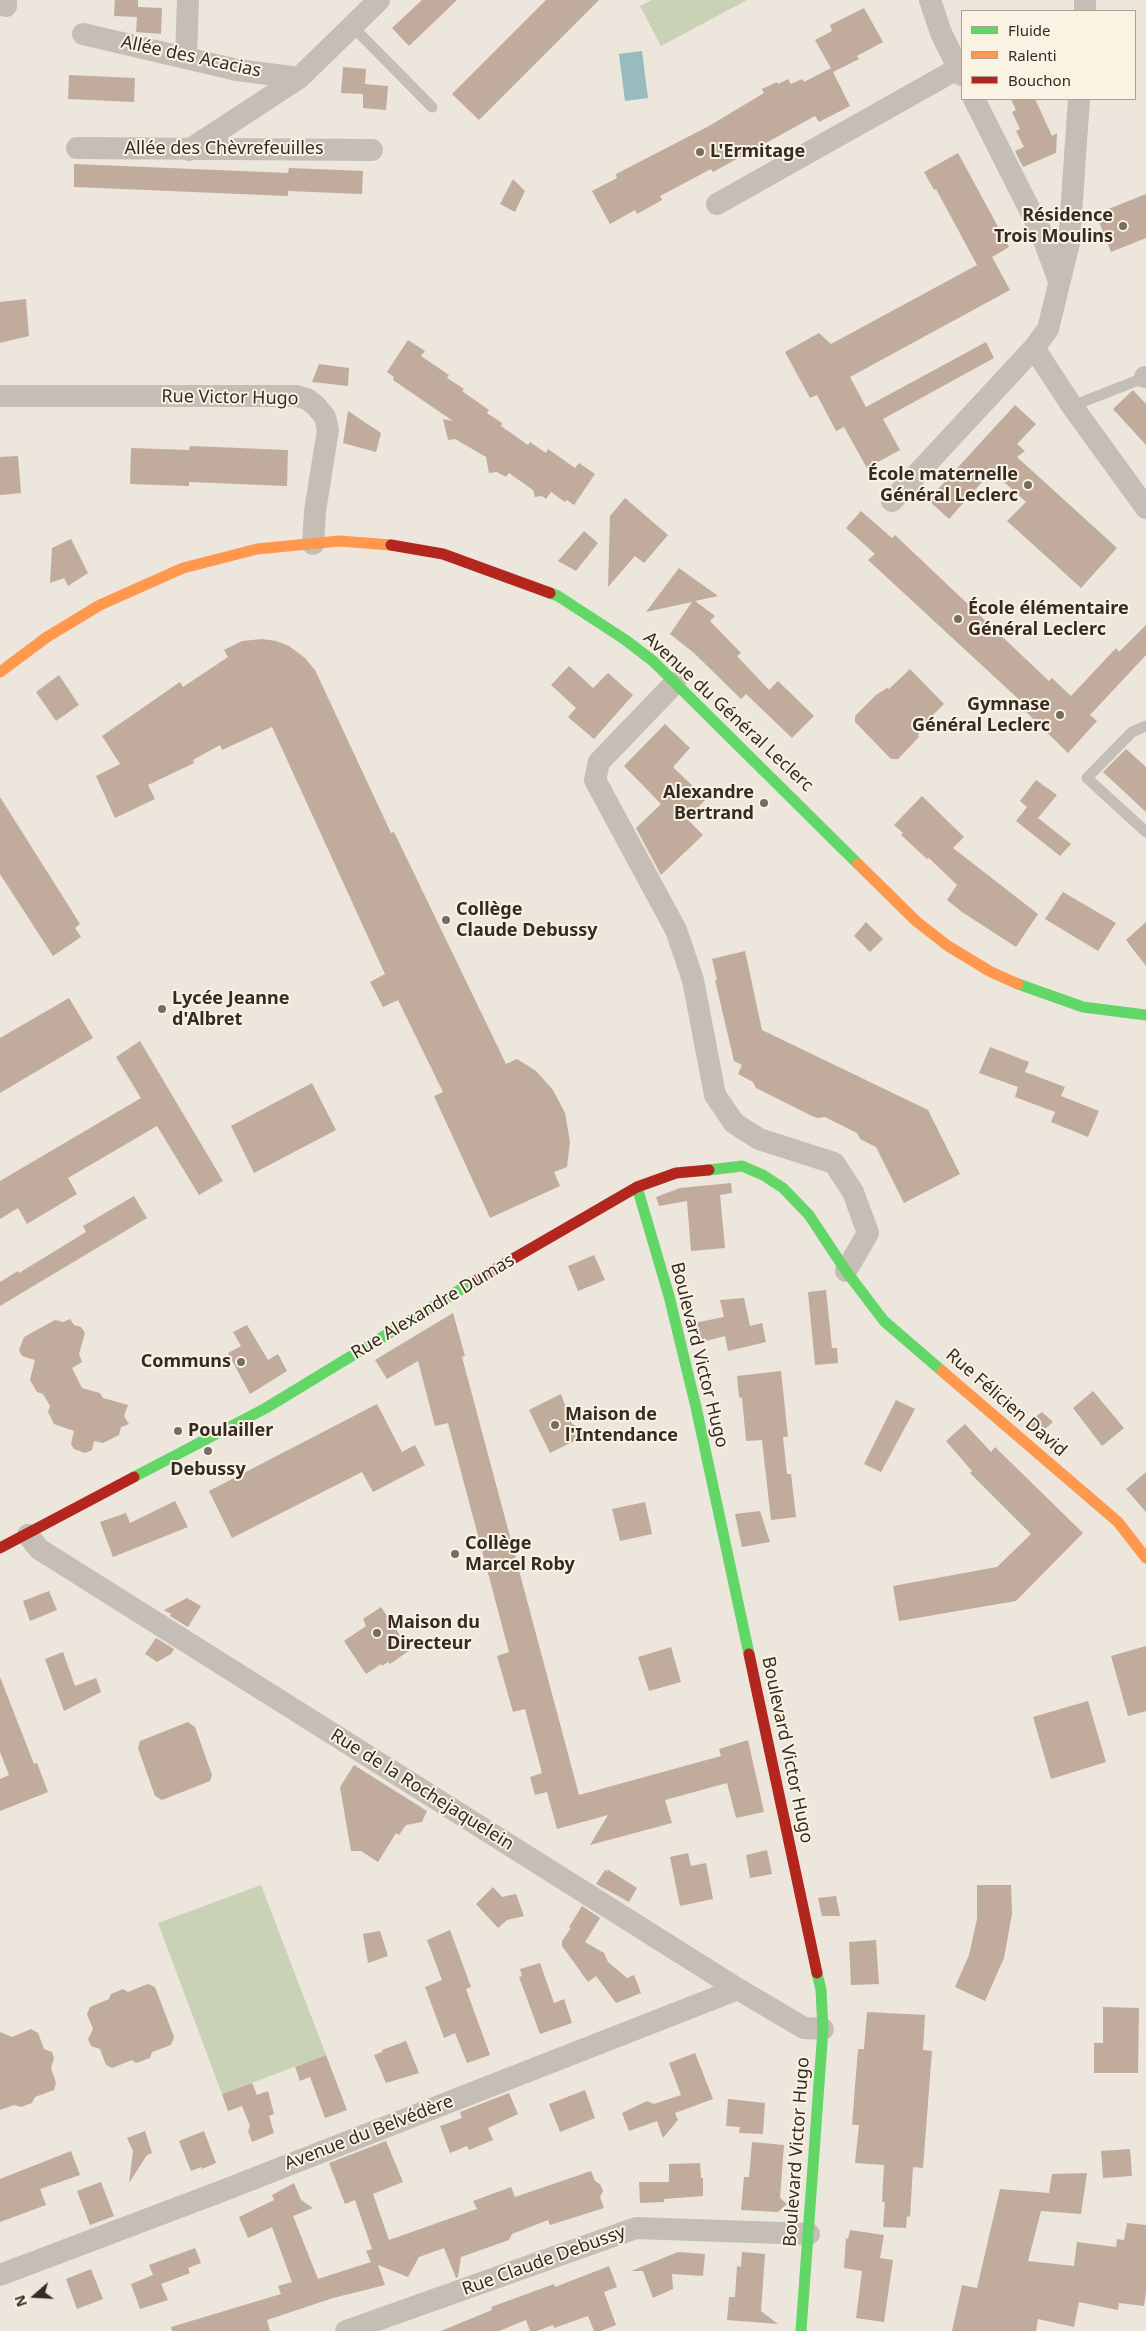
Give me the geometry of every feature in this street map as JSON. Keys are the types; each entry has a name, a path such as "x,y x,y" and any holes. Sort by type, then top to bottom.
{"street":[{"path":"186,58 188,0"},
{"path":"189,150 298,78 380,0"},
{"path":"717,204 960,71 941,33 930,0"},
{"name":"Allée des Acacias","path":"83,34 237,70 298,78"},
{"path":"975,100 1040,230 1058,281"},
{"path":"892,501 1034,348 1048,329 1058,281 1069,243 1079,100"},
{"name":"Allée des Chèvrefeuilles","path":"78,148 372,150"},
{"path":"1034,348 1072,406 1146,508"},
{"name":"Rue Victor Hugo","path":"0,396 297,396 307,399 325,417 328,430 315,511 314,544"},
{"name":"Avenue du Général Leclerc","path":"0,672 47,637 100,605 183,568 257,549 339,541 401,546 444,554 558,596 624,639 653,661 916,921 948,946 992,972 1037,992 1083,1007 1146,1015"},
{"path":"675,683 599,762 596,780 676,930 692,980 715,1095 734,1123 758,1139 834,1163 853,1192 868,1233 846,1270"},
{"name":"Rue Alexandre Dumas","path":"0,1548 28,1535 266,1408 525,1251 637,1187 676,1173 742,1166 763,1175 782,1188 809,1215 846,1270"},
{"name":"Boulevard Victor Hugo","path":"637,1187 669,1296 696,1407 821,1990 823,2029 801,2331"},
{"name":"Rue Félicien David","path":"846,1270 884,1320 1118,1522 1146,1558"},
{"name":"Rue de la Rochejaquelein","path":"28,1535 39,1549 738,1989 804,2028 823,2029"},
{"name":"Avenue du Belvédère","path":"0,2275 738,1989"},
{"name":"Rue Claude Debussy","path":"346,2331 636,2228 809,2234"}],"lane":[{"path":"352,26 432,107"},
{"path":"1072,406 1146,377"},
{"path":"1146,726 1132,732 1087,778 1146,832"}],"green space":[{"path":"652,0 747,0 661,46 640,6"},
{"path":"261,1885 326,2055 222,2094 158,1923"}],"water":[{"path":"642,51 648,98 625,101 619,54"}],"building":[{"path":"115,0 138,0 138,7 162,8 161,34 136,32 137,17 114,16"},
{"path":"422,0 457,0 409,46 392,28"},
{"path":"546,0 599,0 479,120 452,94"},
{"path":"864,8 883,42 857,56 859,59 833,72 815,40 832,31 830,25"},
{"path":"343,67 366,69 365,84 388,86 386,110 363,108 363,94 341,93"},
{"name":"L'Ermitage","path":"831,68 850,106 819,122 815,116 713,172 711,169 660,196 662,200 637,214 635,210 610,224 592,191 617,178 616,174 709,126 764,93 762,89 788,79 791,84 802,79 804,82"},
{"path":"69,75 135,78 134,102 68,99"},
{"path":"1011,100 1035,100 1052,136 1057,133 1056,153 1023,167 1015,151 1024,147 1016,131 1020,129 1012,112 1016,110"},
{"path":"958,153 1009,247 992,257 1010,290 850,377 866,407 986,342 994,358 883,419 900,450 867,468 844,427 836,431 817,395 810,398 785,352 819,333 831,344 977,265 936,189 934,190 924,172"},
{"path":"74,164 288,173 289,168 363,171 362,194 288,191 288,196 74,187"},
{"path":"513,179 525,191 515,212 500,204"},
{"name":"Résidence Trois Moulins","path":"1146,194 1146,238 1111,252 1096,214"},
{"path":"26,299 29,336 0,343 0,302"},
{"path":"408,340 425,351 421,356 449,375 447,378 464,389 462,391 489,410 487,413 502,423 501,426 528,445 530,442 546,453 548,449 575,468 579,463 595,474 574,505 567,500 565,502 551,492 546,499 542,496 535,497 533,490 509,473 506,477 497,472 489,473 486,457 455,439 448,440 443,419 453,421 393,380 394,377 387,372"},
{"path":"319,364 349,368 348,386 312,382"},
{"path":"1133,390 1146,404 1146,445 1113,409"},
{"name":"École maternelle Général Leclerc","path":"1015,405 1036,424 1017,444 1025,451 1017,457 1117,548 1081,588 1007,521 1026,502 992,471 949,519 928,500"},
{"path":"348,411 381,433 376,452 343,443"},
{"path":"190,446 288,450 287,486 189,482 189,486 130,484 131,448 189,450"},
{"path":"18,456 21,493 0,495 0,457"},
{"path":"625,498 668,535 644,563 635,556 608,587 610,516"},
{"path":"861,511 892,538 895,535 1049,681 1052,678 1071,696 1116,648 1119,652 1146,625 1146,655 1090,715 1097,721 1068,753 1023,709 1026,706 868,560 875,554 846,528"},
{"path":"584,531 598,543 576,571 558,561"},
{"path":"71,539 88,573 68,586 64,578 50,583 52,548"},
{"path":"679,568 718,596 695,601 715,616 710,621 741,653 737,656 769,690 778,681 814,716 792,738 746,694 741,699 694,653 670,634 692,602 646,612"},
{"path":"262,639 276,641 289,646 305,658 315,670 391,833 394,832 506,1064 517,1059 536,1071 553,1090 565,1113 570,1142 567,1167 554,1172 560,1186 490,1218 434,1096 443,1092 398,1000 383,1007 370,982 385,974 272,727 222,750 220,745 193,760 194,763 148,785 155,799 115,818 96,776 120,764 102,736 180,682 183,687 228,657 224,650 242,641"},
{"path":"569,666 593,688 608,673 633,695 594,739 568,717 576,708 551,685"},
{"path":"910,669 944,704 925,723 926,726 918,735 919,737 898,759 891,759 855,722 855,716 876,695 887,688 889,689"},
{"path":"59,675 79,705 56,721 36,692"},
{"path":"665,724 690,748 673,767 706,799 687,819 703,835 661,875 636,828 661,804 624,766"},
{"path":"1126,749 1146,767 1146,812 1103,772"},
{"path":"1036,780 1057,795 1038,818 1071,844 1060,856 1016,821 1027,807 1020,801"},
{"path":"922,796 964,837 953,848 1038,914 1016,947 947,900 957,885 901,835 903,833 894,825"},
{"path":"0,797 80,924 75,928 81,937 53,956 0,874"},
{"path":"1063,892 1116,923 1098,951 1045,919"},
{"path":"866,922 883,939 870,952 854,936"},
{"path":"1146,922 1146,966 1126,940"},
{"path":"745,951 762,1030 928,1110 960,1174 904,1203 876,1147 860,1139 857,1133 825,1117 818,1118 812,1116 756,1088 753,1082 738,1074 742,1065 734,1061 712,959"},
{"path":"69,998 93,1038 0,1093 0,1038"},
{"path":"140,1041 223,1181 199,1195 157,1126 68,1178 77,1194 27,1224 18,1208 0,1219 0,1181 141,1098 116,1057"},
{"path":"990,1047 1029,1062 1025,1072 1065,1087 1061,1096 1099,1111 1088,1137 1051,1122 1055,1112 1015,1097 1018,1087 979,1073"},
{"path":"312,1083 336,1130 254,1173 231,1126"},
{"path":"731,1183 732,1193 720,1195 725,1248 691,1251 687,1201 659,1206 656,1197 680,1188"},
{"path":"134,1196 147,1218 0,1306 0,1282 18,1271 19,1273 86,1232 83,1226"},
{"path":"594,1255 605,1280 578,1291 568,1266"},
{"path":"826,1290 832,1348 837,1348 838,1363 815,1365 808,1292"},
{"path":"744,1298 750,1326 762,1323 766,1342 728,1351 725,1336 698,1343 694,1323 724,1317 720,1300"},
{"path":"453,1313 465,1356 462,1357 579,1795 721,1756 719,1749 748,1740 764,1812 736,1818 727,1783 665,1800 672,1823 590,1845 608,1815 557,1829 547,1792 535,1795 530,1777 542,1773 525,1709 513,1712 497,1656 509,1652 448,1423 435,1426 418,1361 387,1379 375,1360"},
{"path":"70,1319 74,1325 81,1327 85,1333 79,1354 82,1362 72,1368 82,1388 100,1393 103,1398 128,1405 124,1416 129,1424 121,1427 119,1435 103,1443 94,1441 92,1450 85,1453 74,1449 71,1444 74,1431 54,1424 48,1412 50,1406 43,1394 37,1392 30,1380 35,1360 22,1356 19,1350 24,1337 55,1320 63,1322"},
{"path":"247,1325 268,1360 278,1354 287,1371 250,1394 228,1353 241,1346 233,1332"},
{"path":"781,1371 788,1437 783,1437 787,1474 791,1474 796,1517 771,1520 762,1440 746,1441 742,1398 739,1397 737,1376"},
{"path":"1093,1391 1124,1428 1102,1446 1073,1408"},
{"name":"Maison de l'Intendance","path":"561,1394 572,1424 576,1426 582,1437 550,1453 529,1410"},
{"path":"896,1400 915,1409 881,1472 864,1464"},
{"path":"377,1404 402,1452 415,1445 425,1465 373,1492 362,1472 232,1538 209,1491"},
{"path":"1042,1412 1053,1422 1039,1434 1027,1423"},
{"path":"965,1424 991,1452 995,1447 1083,1533 1016,1601 899,1621 893,1586 997,1567 1031,1534 970,1473 972,1471 946,1441"},
{"path":"1146,1472 1146,1512 1126,1489"},
{"path":"175,1501 188,1527 113,1557 100,1522 126,1513 130,1523"},
{"path":"645,1502 652,1534 620,1541 612,1509"},
{"path":"760,1511 770,1542 742,1547 735,1514"},
{"path":"49,1591 57,1610 30,1621 23,1601"},
{"path":"187,1598 201,1606 188,1627 164,1610"},
{"name":"Maison du Directeur","path":"381,1607 410,1650 390,1664 388,1662 382,1666 381,1664 366,1674 344,1641 366,1626 363,1619"},
{"path":"156,1638 174,1649 171,1654 157,1662 145,1654"},
{"path":"1146,1646 1146,1711 1128,1716 1111,1656"},
{"path":"671,1647 681,1682 649,1691 638,1657"},
{"path":"63,1652 75,1686 96,1678 101,1692 64,1711 45,1659"},
{"path":"0,1677 34,1764 37,1763 48,1792 0,1811 0,1779 9,1775 0,1752"},
{"path":"1088,1701 1106,1762 1051,1779 1033,1717"},
{"path":"188,1722 195,1727 212,1775 210,1781 162,1800 155,1796 138,1748 140,1741"},
{"path":"354,1765 427,1811 422,1822 406,1825 399,1835 396,1833 378,1862 361,1851 351,1851 340,1787"},
{"path":"767,1850 772,1874 750,1878 746,1855"},
{"path":"688,1853 691,1866 706,1863 713,1899 680,1906 670,1857"},
{"path":"607,1869 637,1888 629,1902 596,1884 605,1870 608,1872"},
{"path":"977,1885 1011,1885 1012,1914 1004,1958 985,2001 955,1987 969,1955 977,1919"},
{"path":"493,1887 502,1897 516,1894 524,1916 507,1920 498,1928 476,1904"},
{"path":"836,1896 840,1916 822,1916 818,1898"},
{"path":"582,1906 600,1918 585,1942 604,1953 608,1962 627,1978 634,1975 641,1993 616,2003 596,1976 588,1982 562,1946 562,1941 571,1928 569,1927"},
{"path":"450,1930 471,1987 466,1989 490,2055 467,2063 455,2033 444,2038 425,1987 442,1980 427,1940"},
{"path":"380,1931 388,1956 368,1963 363,1934"},
{"path":"876,1940 879,1984 851,1985 849,1942"},
{"path":"540,1963 554,2003 564,1999 572,2023 540,2034 519,1977 522,1976 520,1969"},
{"path":"148,1984 155,1987 174,2037 171,2045 152,2052 150,2058 136,2063 132,2060 112,2068 106,2065 100,2049 91,2046 88,2039 93,2029 87,2014 90,2007 109,1999 111,1994 123,1989 128,1992"},
{"path":"1103,2007 1139,2008 1138,2073 1094,2073 1094,2043 1103,2043"},
{"path":"867,2012 925,2015 923,2050 932,2051 923,2168 913,2167 910,2217 907,2216 906,2228 883,2227 885,2202 882,2202 884,2165 855,2163 859,2125 852,2125 858,2049 864,2049"},
{"path":"31,2029 38,2033 44,2049 52,2052 54,2058 51,2068 56,2083 54,2090 35,2097 32,2103 21,2107 14,2105 0,2110 0,2032 12,2037"},
{"path":"406,2041 419,2073 386,2083 374,2055"},
{"path":"695,2053 713,2099 675,2113 678,2120 663,2138 657,2121 629,2131 622,2113 647,2101 654,2104 681,2095 669,2063"},
{"path":"326,2055 347,2110 325,2118 310,2077 300,2081 295,2067"},
{"path":"252,2083 257,2095 268,2091 274,2114 269,2116 274,2133 252,2142 248,2131 250,2126 242,2106 228,2111 222,2094"},
{"path":"585,2090 595,2118 560,2132 549,2104"},
{"path":"509,2093 518,2114 488,2128 493,2140 469,2150 467,2146 450,2153 440,2126 462,2118 460,2112"},
{"path":"728,2099 765,2103 763,2134 739,2133 740,2127 726,2126"},
{"path":"145,2131 152,2153 147,2155 129,2183 133,2151 127,2138"},
{"path":"204,2131 216,2163 191,2171 179,2141"},
{"path":"386,2141 403,2182 373,2194 389,2240 477,2209 473,2201 511,2187 515,2197 591,2171 595,2181 600,2184 603,2191 600,2197 604,2208 550,2225 548,2220 512,2234 509,2240 461,2257 458,2277 456,2278 444,2248 419,2257 408,2277 378,2265 385,2285 333,2298 267,2320 270,2331 172,2331 171,2327 281,2294 278,2286 292,2282 272,2227 248,2238 239,2217 274,2200 272,2195 294,2183 301,2200 313,2208 293,2216 318,2279 371,2262 366,2251 372,2249 355,2200 345,2204 329,2163"},
{"path":"752,2142 784,2145 780,2198 787,2204 778,2212 741,2210 744,2177 749,2177"},
{"path":"1130,2149 1132,2176 1103,2178 1101,2151"},
{"path":"71,2151 80,2175 40,2189 46,2205 0,2222 0,2179"},
{"path":"700,2163 701,2178 703,2178 703,2196 664,2199 664,2202 640,2203 639,2182 669,2182 669,2164"},
{"path":"1087,2173 1081,2214 1041,2211 1028,2261 1074,2266 1077,2242 1116,2247 1117,2239 1124,2240 1127,2223 1146,2225 1146,2292 1144,2306 1119,2303 1118,2310 1079,2302 1074,2327 1038,2319 1036,2331 952,2331 962,2285 977,2288 1000,2189 1049,2193 1052,2174"},
{"path":"101,2182 114,2216 90,2225 77,2191"},
{"path":"850,2230 884,2235 880,2258 893,2260 884,2322 856,2318 862,2271 844,2268 846,2238 848,2239"},
{"path":"195,2248 201,2263 188,2268 190,2273 161,2284 168,2300 140,2309 131,2284 153,2275 149,2265"},
{"path":"678,2252 705,2254 703,2276 672,2274 673,2289 653,2298 643,2271 631,2271"},
{"path":"742,2252 765,2254 761,2311 778,2324 727,2320 729,2297 735,2297 737,2266 741,2267"},
{"path":"609,2266 617,2287 604,2292 616,2325 601,2331 594,2331 588,2316 554,2328 553,2325 537,2331 530,2331 526,2320 499,2331 441,2331 492,2310 491,2307 554,2284 555,2287"},
{"path":"91,2269 103,2299 77,2309 66,2279"}],"traffic: fast":[{"path":"550,593 558,596 624,639 653,661 858,864"},
{"path":"1018,984 1083,1007 1146,1015"},
{"path":"709,1170 742,1166 763,1175 783,1188 809,1215 846,1271 884,1321 942,1371"},
{"path":"637,1187 669,1296 696,1407 749,1654"},
{"path":"134,1477 266,1408 473,1282"},
{"path":"801,2331 823,2029 821,1990 817,1973"}],"traffic: slow":[{"path":"0,672 47,637 100,605 183,568 257,549 339,541 391,545"},
{"path":"858,864 916,921 948,946 991,972 1018,984"},
{"path":"942,1371 1118,1522 1146,1558"}],"traffic: jam":[{"path":"391,545 443,554 550,593"},
{"path":"473,1282 637,1187 676,1173 709,1170"},
{"path":"0,1548 134,1477"},
{"path":"749,1654 817,1973"}],"place":[{"name":"L'Ermitage","path":"700,152"},
{"name":"Résidence Trois Moulins","path":"1123,226"},
{"name":"École maternelle Général Leclerc","path":"1028,485"},
{"name":"École élémentaire Général Leclerc","path":"958,619"},
{"name":"Gymnase Général Leclerc","path":"1060,715"},
{"name":"Alexandre Bertrand","path":"764,803"},
{"name":"Collège Claude Debussy","path":"446,920"},
{"name":"Lycée Jeanne d'Albret","path":"162,1009"},
{"name":"Communs","path":"241,1362"},
{"name":"Maison de l'Intendance","path":"555,1425"},
{"name":"Poulailler","path":"178,1431"},
{"name":"Debussy","path":"208,1451"},
{"name":"Collège Marcel Roby","path":"455,1554"},
{"name":"Maison du Directeur","path":"377,1633"}]}
